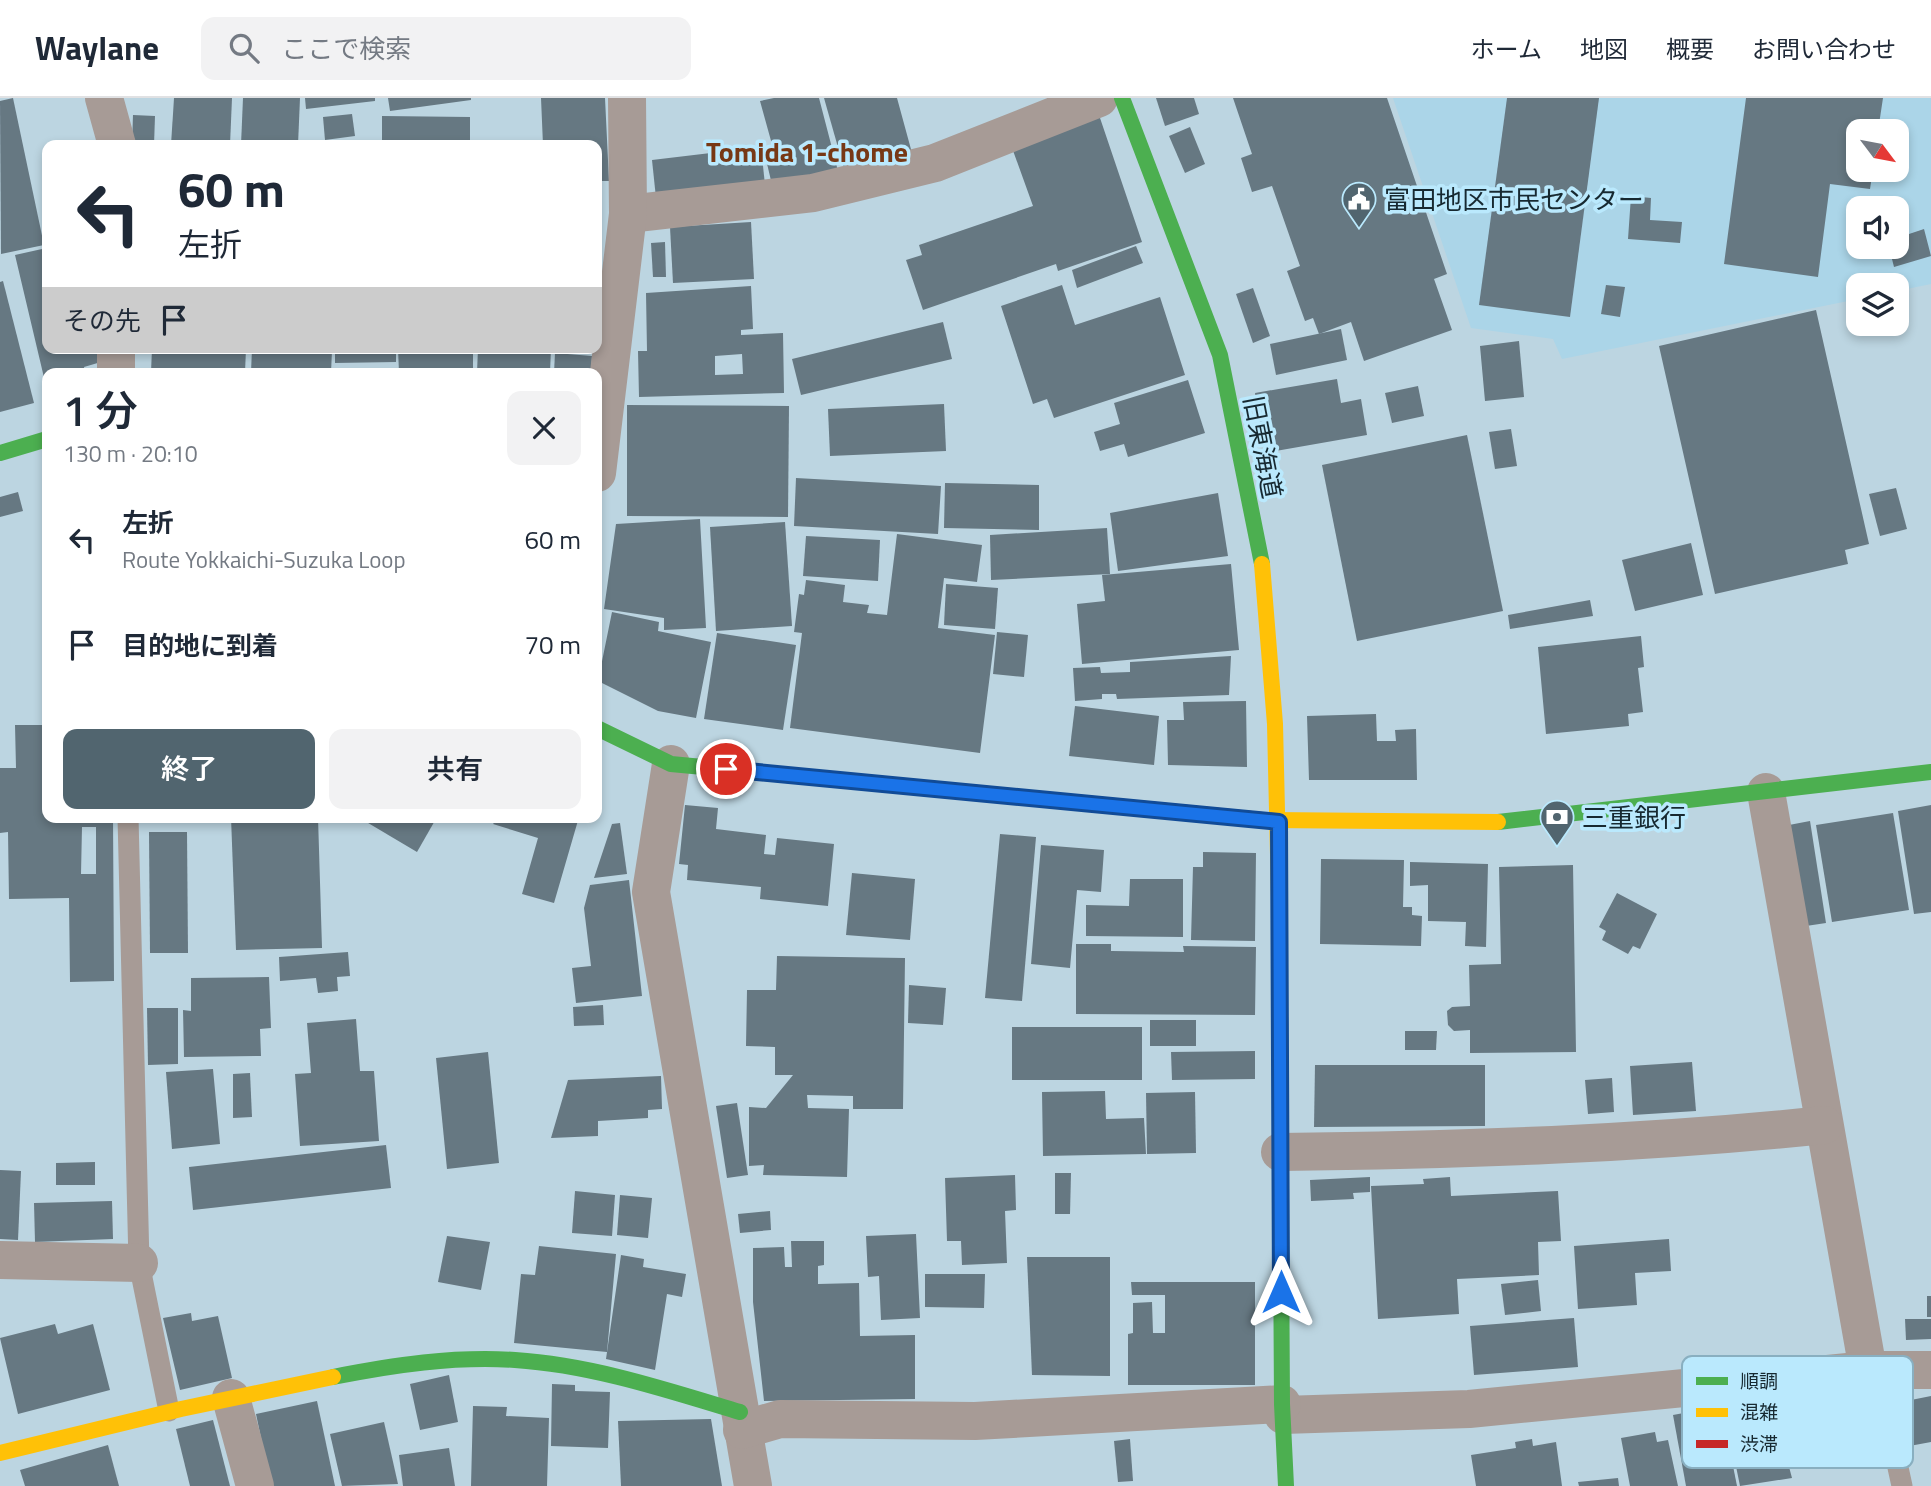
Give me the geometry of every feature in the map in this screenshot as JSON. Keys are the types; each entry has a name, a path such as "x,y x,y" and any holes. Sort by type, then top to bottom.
{"main road":[{"name":"旧東海道","path":"1122,98 1220,355 1263,568 1275,724 1279,822 1280,1152 1286,1486"},
{"path":"0,453 42,440"},
{"path":"602,730 671,764 1279,822 1517,822 1931,772"},
{"path":"0,1453 231,1398 425,1362 487,1359 628,1378 741,1421"}],"street":[{"path":"104,98 116,140"},
{"path":"602,410 627,98"},
{"path":"618,207 813,193 935,163 1099,98"},
{"path":"671,764 651,892 753,1486"},
{"path":"1766,792 1824,1125 1870,1356"},
{"path":"1280,1152 1489,1150 1709,1137 1824,1125"},
{"path":"0,1260 139,1263"},
{"path":"1913,1370 1931,1370"},
{"path":"741,1421 975,1421 1283,1409 1469,1409 1682,1389"},
{"path":"231,1398 255,1486"}],"lane":[{"path":"128,823 139,1263 169,1411"},
{"path":"1897,1468 1902,1486"}],"shaded area":[{"path":"1393,98 1931,98 1931,284 1909,289 1909,273 1846,273 1846,301 1562,359 1553,339 1471,328"}],"building":[{"path":"13,98 42,236 42,245 1,254 0,101"},
{"path":"174,98 232,98 230,140 171,140"},
{"path":"243,98 300,98 298,140 241,140"},
{"path":"305,98 375,98 375,101 306,109"},
{"path":"388,98 471,98 471,100 390,111"},
{"path":"541,98 605,98 609,181 602,181 602,140 543,140"},
{"path":"774,98 819,98 838,171 773,189 764,151 773,148 760,101"},
{"path":"824,98 897,98 912,153 845,172"},
{"path":"1156,98 1194,98 1199,114 1165,126"},
{"name":"富田地区市民センター","path":"1233,98 1387,98 1447,274 1434,279 1452,330 1364,361 1351,322 1319,334 1313,318 1305,321 1287,271 1300,266 1272,186 1252,192 1241,158 1252,154"},
{"path":"1507,98 1599,98 1570,317 1479,305"},
{"path":"1746,98 1883,98 1880,119 1846,119 1846,182 1871,182 1870,189 1830,184 1818,277 1724,264"},
{"path":"352,114 355,136 325,140 323,117"},
{"path":"133,115 155,116 154,140 132,140"},
{"path":"1099,115 1142,242 1058,271 1056,264 923,310 906,260 922,255 919,245 1033,206 1011,145"},
{"path":"382,116 470,117 470,140 382,140"},
{"path":"1190,127 1205,164 1185,173 1169,136"},
{"path":"761,147 765,185 656,198 652,160"},
{"path":"1631,196 1651,198 1650,220 1682,222 1680,243 1628,239"},
{"path":"751,222 754,279 673,283 670,227"},
{"path":"1924,229 1931,256 1894,267 1892,259 1909,259 1909,234"},
{"path":"665,242 666,277 653,277 651,243"},
{"path":"1136,246 1143,263 1077,288 1072,270"},
{"path":"42,249 42,354 99,354 101,362 84,368 42,369 15,255"},
{"path":"3,281 34,403 0,412 0,282"},
{"path":"1062,285 1075,325 1160,297 1185,375 1054,418 1047,399 1033,404 1001,306"},
{"path":"1606,285 1625,287 1620,317 1601,314"},
{"path":"751,286 753,329 741,330 741,335 783,333 784,393 639,397 638,351 647,351 646,293","holes":["742,354 743,374 715,375 715,356"]},
{"path":"1253,288 1270,336 1253,343 1236,294"},
{"path":"1816,310 1869,544 1845,550 1848,564 1715,594 1659,346"},
{"path":"943,322 952,359 801,395 792,359"},
{"path":"1341,329 1347,360 1276,375 1270,344"},
{"path":"1519,341 1524,397 1485,401 1480,346"},
{"path":"152,354 246,354 245,368 151,368"},
{"path":"252,354 332,354 331,368 251,368"},
{"path":"335,354 396,354 396,362 335,363"},
{"path":"398,354 473,354 473,368 399,368"},
{"path":"478,354 551,354 550,368 477,368"},
{"path":"555,354 592,356 591,368 554,368"},
{"path":"1337,379 1341,403 1361,399 1367,435 1265,453 1255,393"},
{"path":"1188,380 1205,433 1128,457 1124,444 1100,451 1094,432 1120,424 1114,403"},
{"path":"1418,386 1424,416 1392,423 1385,393"},
{"path":"944,404 946,451 830,456 828,409"},
{"path":"627,405 789,406 788,517 627,516"},
{"path":"1511,429 1517,466 1495,469 1489,432"},
{"path":"1467,435 1503,611 1357,641 1322,465"},
{"path":"796,478 941,486 938,534 794,526"},
{"path":"945,483 1039,485 1039,530 944,528"},
{"path":"1896,488 1907,529 1880,536 1869,494"},
{"path":"18,492 23,511 0,517 0,497"},
{"path":"1218,493 1228,556 1118,571 1110,513"},
{"path":"700,519 706,628 664,630 664,618 604,609 616,524"},
{"path":"785,522 792,626 716,631 710,527"},
{"path":"1107,528 1110,574 991,580 990,535"},
{"path":"897,534 982,545 977,582 944,578 938,628 995,635 980,753 790,728 802,633 794,632 799,594 804,595 806,580 845,585 843,602 869,605 867,613 887,615"},
{"path":"806,536 880,540 878,581 803,576"},
{"path":"1691,543 1703,595 1635,611 1622,560"},
{"path":"1231,564 1239,650 1082,664 1077,604 1105,601 1102,575"},
{"path":"946,584 998,588 995,629 944,625"},
{"path":"1590,600 1593,616 1510,629 1508,615"},
{"path":"612,612 659,622 658,631 711,642 696,718 658,711 602,683 602,661"},
{"path":"997,632 1028,635 1024,677 993,674"},
{"path":"717,633 796,645 783,730 704,719"},
{"path":"1641,636 1644,667 1638,668 1643,712 1628,714 1629,726 1546,734 1538,647"},
{"path":"1231,656 1229,695 1117,699 1116,694 1102,694 1102,699 1075,701 1073,668 1100,667 1101,673 1130,672 1130,662"},
{"path":"1246,701 1247,767 1168,765 1167,720 1184,720 1183,702"},
{"path":"1075,706 1159,716 1154,765 1069,756"},
{"path":"1376,714 1377,741 1396,741 1395,730 1416,729 1417,780 1309,780 1307,716"},
{"path":"15,725 42,725 42,823 113,823 114,981 70,982 69,898 9,899 8,832 0,833 0,768 16,768","holes":["82,827 96,827 96,874 81,874"]},
{"path":"685,805 718,808 716,829 766,835 764,854 775,855 777,838 834,844 828,906 760,899 761,887 687,880 688,865 679,864"},
{"path":"1931,805 1931,912 1914,914 1898,811"},
{"path":"1893,813 1909,910 1832,922 1816,825"},
{"path":"1810,821 1826,923 1806,926 1789,825"},
{"path":"231,823 318,823 322,948 236,950"},
{"path":"368,823 434,823 417,852"},
{"path":"577,823 554,903 522,894 538,838 493,824"},
{"path":"620,823 627,874 594,878 612,824"},
{"path":"149,832 187,832 188,953 150,953"},
{"path":"1000,834 1036,837 1022,1001 985,998"},
{"path":"1041,845 1104,850 1101,892 1077,890 1070,968 1031,964"},
{"path":"1203,852 1256,853 1255,941 1191,940 1193,867 1203,867"},
{"path":"1321,859 1404,860 1403,907 1412,907 1412,915 1422,916 1421,946 1320,944"},
{"path":"1410,862 1488,864 1486,947 1465,946 1466,922 1428,921 1428,885 1410,886"},
{"path":"1573,865 1576,1052 1470,1053 1470,1030 1454,1031 1448,1025 1447,1011 1452,1007 1470,1006 1469,965 1501,964 1499,867"},
{"path":"852,873 915,879 910,940 846,935"},
{"path":"1130,879 1183,879 1183,937 1086,936 1086,905 1129,906"},
{"path":"629,880 642,996 576,1003 572,968 591,966 584,908 590,885"},
{"path":"1617,893 1657,914 1640,949 1633,946 1628,954 1602,940 1606,931 1599,927"},
{"path":"1076,944 1111,944 1111,951 1184,952 1183,946 1256,947 1255,1015 1076,1014"},
{"path":"348,952 350,976 337,977 338,991 318,993 316,978 280,981 279,957"},
{"path":"777,956 905,958 903,1109 853,1109 853,1096 807,1095 808,1108 849,1109 847,1177 763,1175 764,1165 749,1166 749,1107 766,1108 793,1075 775,1075 775,1047 746,1046 747,990 776,990"},
{"path":"269,977 271,1028 260,1029 261,1056 184,1057 183,1010 191,1011 191,978"},
{"path":"909,985 946,988 943,1025 908,1023"},
{"path":"603,1005 604,1025 574,1026 573,1007"},
{"path":"147,1008 178,1008 178,1064 148,1065"},
{"path":"356,1019 360,1071 374,1071 379,1141 300,1146 295,1074 311,1073 307,1023"},
{"path":"1150,1020 1196,1020 1196,1046 1150,1046"},
{"path":"1012,1027 1142,1027 1142,1080 1012,1080"},
{"path":"1405,1031 1437,1031 1436,1050 1405,1050"},
{"path":"1255,1051 1255,1079 1172,1080 1171,1052"},
{"path":"488,1052 499,1163 447,1169 436,1058"},
{"path":"1692,1062 1696,1111 1633,1115 1630,1066"},
{"path":"1315,1065 1485,1065 1485,1126 1314,1127"},
{"path":"213,1069 220,1144 172,1149 166,1072"},
{"path":"250,1073 252,1117 233,1118 233,1074"},
{"path":"661,1076 662,1109 648,1110 648,1118 598,1121 598,1136 551,1138 568,1080"},
{"path":"1612,1078 1614,1112 1588,1114 1585,1080"},
{"path":"1105,1091 1106,1119 1144,1118 1146,1154 1043,1156 1042,1092"},
{"path":"1195,1092 1196,1153 1147,1154 1146,1093"},
{"path":"737,1103 748,1175 727,1178 716,1106"},
{"path":"386,1145 391,1188 193,1210 189,1167"},
{"path":"95,1162 95,1185 56,1185 56,1163"},
{"path":"0,1170 21,1171 18,1240 0,1239"},
{"path":"1055,1173 1071,1173 1070,1214 1055,1214"},
{"path":"1015,1175 1016,1210 1005,1211 1007,1263 962,1265 961,1241 947,1241 945,1178"},
{"path":"1370,1177 1370,1192 1353,1193 1354,1199 1311,1201 1310,1180"},
{"path":"1450,1177 1451,1196 1558,1191 1561,1241 1538,1242 1539,1275 1457,1279 1459,1314 1378,1319 1371,1186 1424,1184 1423,1179"},
{"path":"575,1191 615,1195 612,1236 572,1233"},
{"path":"620,1195 652,1198 648,1238 617,1235"},
{"path":"112,1201 113,1239 35,1242 34,1203"},
{"path":"770,1211 771,1230 740,1233 738,1214"},
{"path":"916,1234 920,1318 881,1320 879,1276 868,1277 866,1236"},
{"path":"447,1236 490,1242 481,1290 438,1282"},
{"path":"1669,1239 1671,1271 1635,1273 1637,1305 1578,1309 1574,1246"},
{"path":"791,1241 824,1241 824,1265 818,1266 818,1284 859,1283 860,1336 915,1335 915,1399 764,1401 753,1302 753,1248 784,1247 785,1267 792,1267"},
{"path":"539,1246 616,1254 607,1352 514,1343 521,1274 535,1275"},
{"path":"621,1255 644,1259 643,1267 686,1274 682,1297 667,1294 655,1370 606,1359"},
{"path":"1027,1257 1110,1257 1110,1376 1032,1375"},
{"path":"925,1274 985,1274 984,1308 925,1307"},
{"path":"1538,1280 1541,1311 1505,1315 1501,1284"},
{"path":"1131,1282 1255,1282 1255,1385 1128,1385 1128,1334 1133,1333 1133,1303 1152,1302 1153,1333 1165,1333 1165,1295 1132,1295"},
{"path":"1927,1296 1931,1296 1931,1317 1927,1317"},
{"path":"191,1313 192,1321 218,1316 232,1378 180,1390 163,1318"},
{"path":"1574,1318 1578,1367 1474,1375 1470,1326"},
{"path":"1905,1319 1931,1319 1931,1339 1906,1340"},
{"path":"55,1324 58,1334 93,1324 110,1390 18,1414 0,1338"},
{"path":"449,1375 458,1422 420,1430 410,1384"},
{"path":"552,1384 575,1385 575,1391 610,1392 608,1448 551,1446"},
{"path":"1931,1396 1931,1442 1913,1445 1913,1400"},
{"path":"317,1401 335,1486 271,1486 256,1414"},
{"path":"473,1406 507,1407 506,1416 549,1418 547,1486 471,1486"},
{"path":"1682,1413 1682,1464 1673,1415"},
{"path":"711,1419 722,1486 621,1486 618,1421"},
{"path":"213,1420 230,1486 190,1486 176,1429"},
{"path":"384,1422 398,1484 342,1486 330,1434"},
{"path":"1655,1432 1657,1442 1668,1440 1678,1486 1630,1486 1621,1438"},
{"path":"1130,1439 1133,1481 1118,1482 1114,1441"},
{"path":"1532,1439 1533,1446 1556,1442 1562,1486 1476,1486 1471,1455 1516,1448 1515,1442"},
{"path":"108,1445 119,1486 25,1486 20,1470"},
{"path":"449,1448 455,1486 403,1486 399,1455"},
{"path":"1683,1468 1733,1468 1737,1486 1686,1486"},
{"path":"1736,1468 1789,1468 1792,1478 1740,1486"},
{"path":"1618,1478 1619,1486 1579,1486 1578,1482"}],"traffic: fast":[{"path":"1122,98 1220,355 1262,564"},
{"path":"0,453 42,440"},
{"path":"602,730 671,764 1072,802"},
{"path":"1498,822 1931,772"},
{"path":"1279,898 1282,1404 1286,1486"},
{"path":"333,1377 424,1362 515,1360 601,1373 740,1412"}],"traffic: slow":[{"path":"1262,564 1275,724 1279,898"},
{"path":"1262,820 1498,822"},
{"path":"0,1453 181,1409 333,1377"}],"traffic: jam":[{"path":"1072,802 1262,820"}],"place":[{"name":"富田地区市民センター","path":"1359,229"},
{"name":"三重銀行","path":"1557,847"}],"district":[{"name":"Tomida 1-chome","path":"807,151"}],"route":[{"path":"726,769 1279,822 1281,1292"}]}
